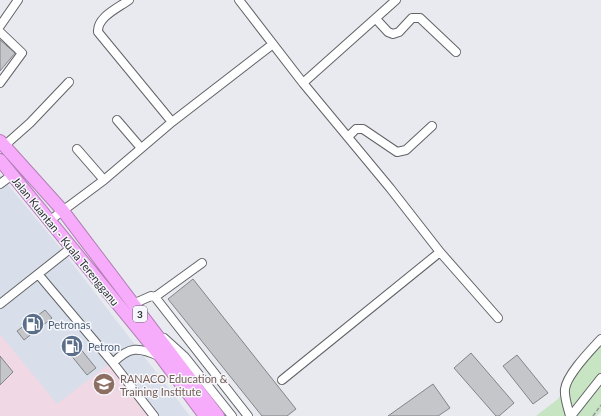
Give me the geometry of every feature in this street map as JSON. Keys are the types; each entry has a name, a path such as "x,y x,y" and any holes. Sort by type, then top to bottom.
{"highway":[{"name":"Jalan Kuantan - Kuala Terengganu","path":"2,143 63,211 218,416"},
{"name":"Jalan Kuantan - Kuala Terengganu","path":"0,160 162,357 205,416"}],"street":[{"path":"0,26 18,0"},
{"path":"130,0 102,19 97,26 98,32 172,122"},
{"path":"239,0 303,83 390,188 440,252 498,318"},
{"path":"303,83 396,0"},
{"path":"376,19 388,32 393,34 399,32 412,18 420,18 456,52"},
{"path":"0,32 22,53 0,83"},
{"path":"49,221 104,180 172,122 273,44"},
{"path":"2,143 30,123 69,82"},
{"path":"117,120 140,148"},
{"path":"348,137 356,129 363,129 397,152 406,150 432,126"},
{"path":"77,149 104,180"},
{"path":"0,184 12,174"},
{"path":"0,304 71,248"},
{"path":"282,380 440,252"},
{"path":"133,304 151,296 155,297 202,263"},
{"path":"38,274 113,363 154,416"},
{"path":"155,297 248,416"},
{"path":"145,321 185,357 232,416"},
{"path":"571,416 565,397 566,384 578,366 601,339"},
{"path":"113,363 126,351 145,350 162,357"},
{"path":"571,416 601,378"}],"path":[{"path":"593,416 601,405"}],"shaded area":[{"path":"0,175 58,245 190,416 0,416"},
{"name":"RANACO Education & Training Institute","path":"0,334 57,404 109,364 150,416 0,416"}],"green space":[{"path":"601,338 601,411 597,416 536,416 558,399"}],"building":[{"path":"0,40 15,53 0,71"},
{"path":"193,279 296,409 287,416 262,416 168,299"},
{"path":"45,310 52,318 24,340 17,331"},
{"path":"79,347 96,368 87,375 70,354"},
{"path":"471,353 514,403 499,416 496,416 454,368"},
{"path":"517,355 548,393 533,404 503,366"},
{"path":"0,356 13,372 0,385"},
{"path":"433,384 450,408 438,416 388,416"}],"place":[{"name":"Petronas","path":"33,324"},
{"name":"Petron","path":"72,346"},
{"name":"RANACO Education & Training Institute","path":"104,384"}]}
